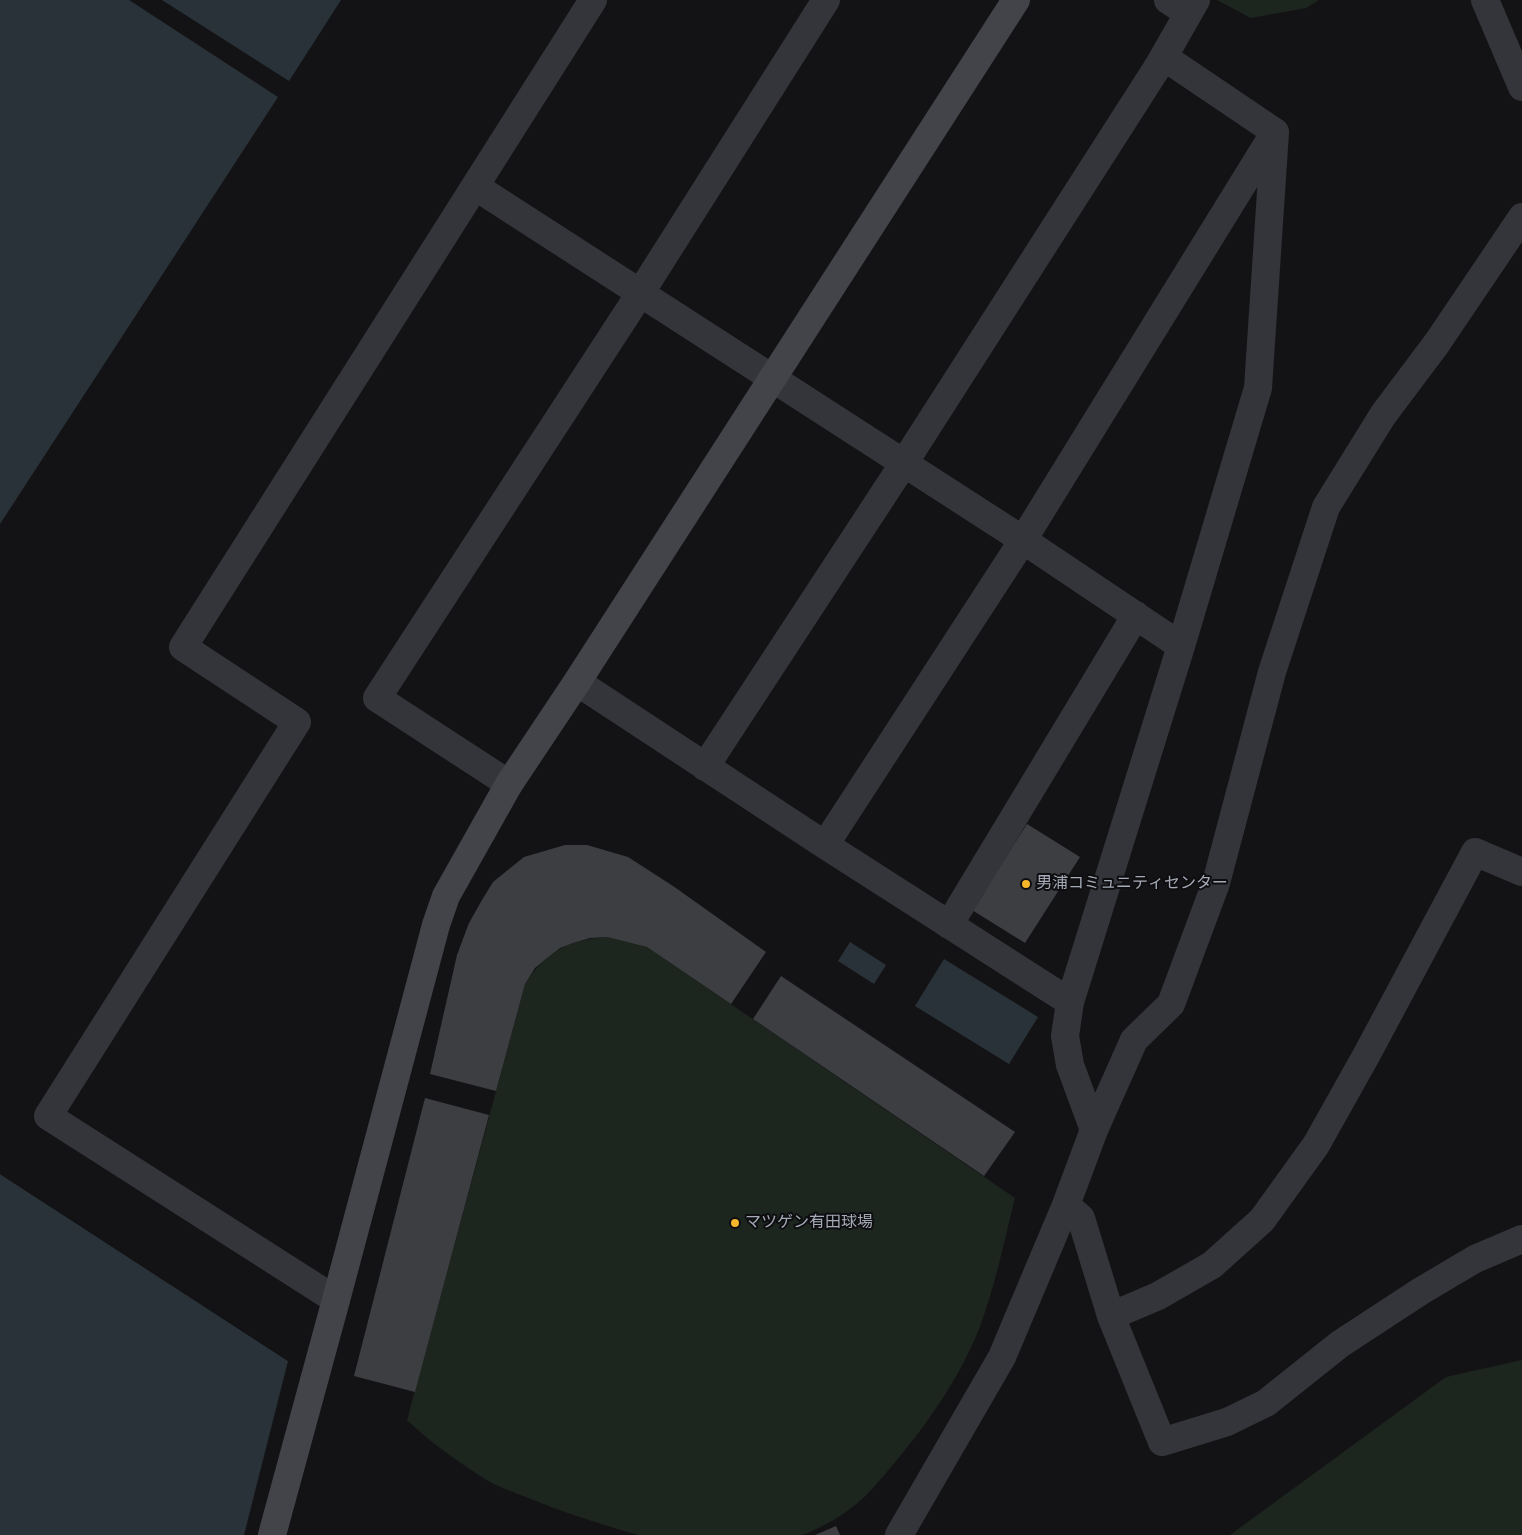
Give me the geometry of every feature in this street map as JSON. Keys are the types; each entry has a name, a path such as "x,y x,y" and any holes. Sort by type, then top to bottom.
{"street":[{"path":"336,1300 48,1116 297,722 183,647 593,0"},
{"path":"509,784 377,698 641,292 826,0"},
{"path":"272,1535 446,896 509,784 577,682 1016,0"},
{"path":"1485,0 1522,87"},
{"path":"1160,63 1184,4"},
{"path":"705,767 904,463 1164,57 1275,132"},
{"path":"825,846 1023,540 1275,132"},
{"path":"1094,1130 1070,1065 1065,1036 1070,1002 1181,646 1258,388 1275,132"},
{"path":"476,187 1023,540 1181,646"},
{"path":"899,1535 1002,1357 1066,1205 1094,1130 1134,1040 1170,1004 1216,883 1272,672 1326,507 1383,415 1437,343 1522,217"},
{"path":"949,925 1136,615"},
{"path":"577,682 825,846 1070,1002"},
{"path":"1111,1316 1158,1296 1212,1264 1262,1220 1316,1145 1368,1054 1475,852 1522,872"},
{"path":"1066,1205 1081,1218 1111,1316 1162,1442 1227,1422 1266,1403 1340,1344 1420,1291 1474,1259 1522,1239"}],"shaded area":[{"path":"0,0 129,0 278,97 0,524"},
{"path":"162,0 341,0 289,81"},
{"path":"1217,0 1319,0 1306,8 1251,18"},
{"name":"マツゲン有田球場","path":"607,937 647,947 1015,1198 985,1313 971,1348 952,1384 929,1419 865,1497 849,1510 823,1526 802,1535 638,1535 567,1513 494,1484 447,1453 407,1420 525,984 541,963 559,949 581,941"},
{"path":"850,942 886,965 874,984 838,961"},
{"path":"944,959 1038,1017 1009,1064 915,1006"},
{"path":"0,1174 288,1361 244,1535 0,1535"},
{"path":"1522,1360 1522,1535 1230,1535 1446,1377"}],"pier":[{"path":"0,1172 288,1359 288,1361 0,1174"}],"building":[{"name":"男浦コミュニティセンター","path":"1027,824 1080,857 1025,943 972,910"},
{"path":"565,845 587,845 628,857 673,886 766,952 731,1004 647,947 607,937 590,938 573,943 560,948 535,968 525,984 496,1091 430,1074 457,955 469,923 482,900 493,882 524,857"},
{"path":"781,976 1015,1132 984,1176 753,1019"},
{"path":"425,1098 489,1115 415,1392 354,1376"},
{"path":"836,1526 840,1535 815,1535"}],"place":[{"name":"男浦コミュニティセンター","path":"1026,884"},
{"name":"マツゲン有田球場","path":"735,1223"}]}
